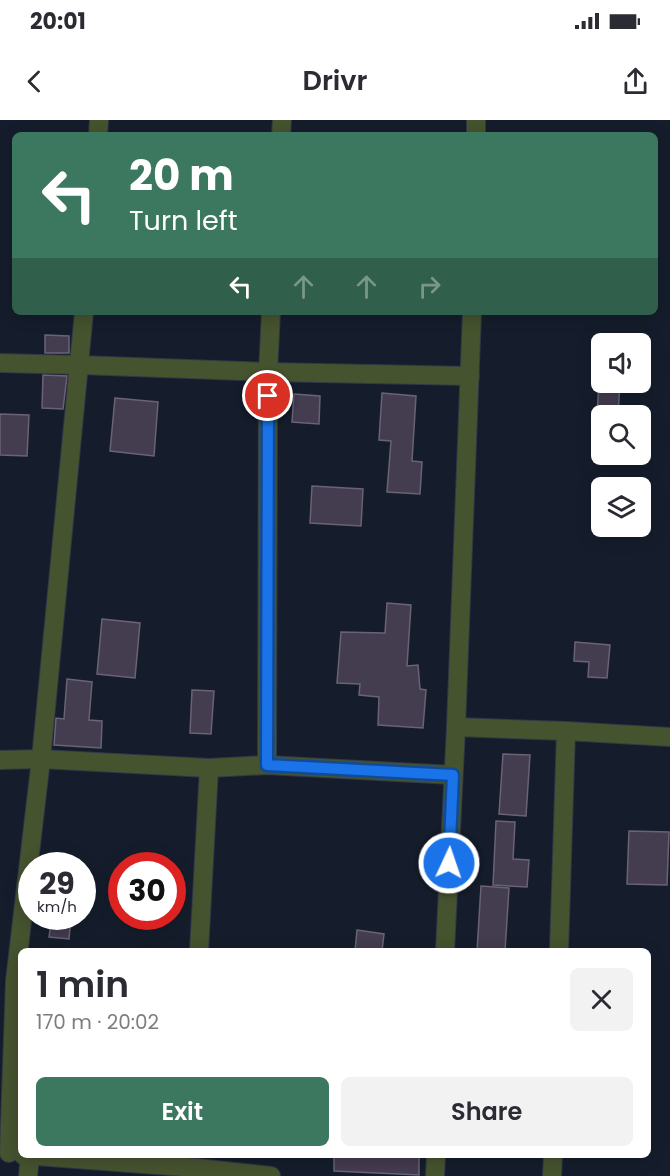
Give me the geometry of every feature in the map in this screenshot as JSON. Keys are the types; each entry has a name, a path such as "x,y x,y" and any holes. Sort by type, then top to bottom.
{"street":[{"path":"19,948 41,759 84,315"},
{"path":"267,765 268,372 271,315"},
{"path":"445,948 472,315"},
{"path":"0,363 470,376"},
{"path":"456,728 670,737"},
{"path":"559,948 566,731"},
{"path":"0,760 41,759 209,768 267,765 453,775"},
{"path":"199,948 209,768"},
{"path":"16,1154 15,981 18,955"},
{"path":"18,1158 28,1176"},
{"path":"106,1158 197,1162 271,1176"},
{"path":"435,1176 436,1158"},
{"path":"552,1176 553,1158"}],"building":[{"path":"45,335 69,336 69,353 45,353"},
{"path":"43,375 67,376 63,409 42,408"},
{"path":"382,393 416,396 412,461 422,462 420,494 387,492 391,441 379,440"},
{"path":"598,393 619,393 619,405 598,405"},
{"path":"294,394 320,396 319,424 292,422"},
{"path":"115,398 158,402 154,456 110,451"},
{"path":"0,414 29,415 27,456 0,455"},
{"path":"312,486 363,489 361,526 310,523"},
{"path":"387,603 411,605 407,666 418,665 420,689 426,690 423,728 378,725 379,697 359,695 360,684 337,683 341,632 385,633"},
{"path":"102,619 140,623 135,678 97,674"},
{"path":"575,642 610,645 607,678 588,677 589,662 574,661"},
{"path":"67,679 92,682 89,720 102,721 101,748 54,745 56,718 64,719"},
{"path":"192,690 214,691 211,734 190,733"},
{"path":"503,754 530,755 526,816 499,814"},
{"path":"496,821 515,822 513,859 529,860 527,887 493,885"},
{"path":"629,831 669,832 667,885 627,884"},
{"path":"481,886 509,888 505,948 477,948"},
{"path":"50,930 70,930 69,939 49,937"},
{"path":"357,930 384,934 382,948 355,948"},
{"path":"334,1158 419,1158 419,1175 334,1171"}],"route":[{"path":"268,396 267,765 453,775 449,863"}]}
